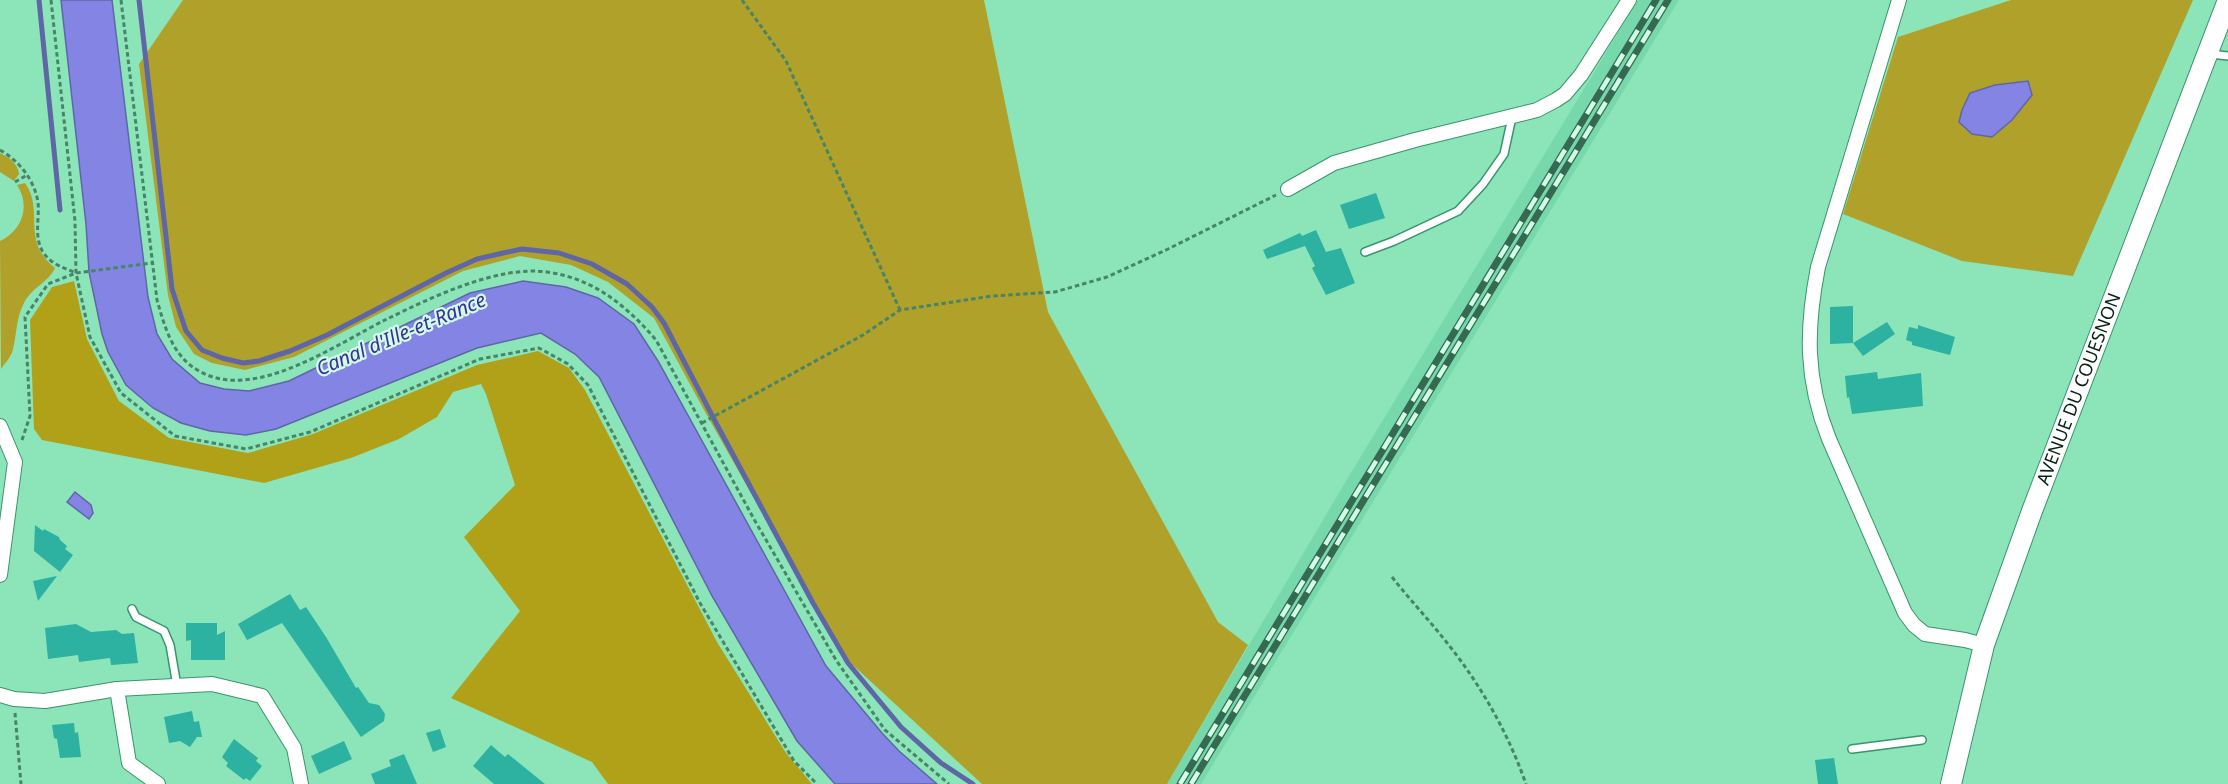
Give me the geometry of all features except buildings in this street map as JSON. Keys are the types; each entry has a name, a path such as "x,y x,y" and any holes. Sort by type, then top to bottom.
{"street":[{"path":"1288,189 1334,163 1536,110 1565,94 1581,75 1629,0"},
{"path":"1899,0 1818,267 1810,304 1809,338 1812,377 1817,410 1828,439 1905,613 1925,634 1984,645"},
{"name":"AVENUE DU COUESNON","path":"1951,784 1984,645 2032,511 2228,0"},
{"path":"0,426 15,462 0,575"},
{"path":"0,695 14,699 45,701 117,689 212,684 262,696 294,748 301,784"},
{"path":"117,689 129,763 158,784"}],"lane":[{"path":"2208,53 2228,56"},
{"path":"1365,252 1458,211 1482,184 1504,153 1512,115"},
{"path":"132,609 136,617 164,631 170,645 177,686"},
{"path":"1852,749 1922,740"}],"path":[{"path":"51,0 75,221 75,273 90,337 121,393 175,436 246,449 310,432 480,359 538,348 568,364 588,385 700,603 794,761 817,784"},
{"path":"122,0 150,264 166,332 174,347 188,363 201,373 219,378 246,381 269,376 304,363 387,319 468,284 521,271 546,272 568,277 598,289 638,319 656,340 836,660 877,721 949,784"},
{"path":"742,0 786,61 900,310"},
{"path":"0,150 17,162 27,175 38,202 39,243 49,260 75,273"},
{"path":"15,182 27,175"},
{"path":"701,423 863,335 900,310 992,296 1055,292 1107,277 1288,189"},
{"path":"15,462 30,416 26,317 48,284 75,273 150,264"},
{"path":"1392,577 1476,682 1504,729 1526,784"},
{"path":"14,699 21,784"}],"shaded area":[{"path":"183,0 984,0 1048,312 1218,622 1248,645 1167,784 982,784 843,656 654,318 608,282 571,265 520,256 463,271 294,357 245,370 212,363 194,354 176,327 168,295 139,64"},
{"path":"1638,0 1679,0 1201,784 1167,784 1349,476"},
{"path":"2011,0 2193,0 2073,276 1962,261 1843,214 1898,37"},
{"path":"0,153 17,167 19,174 14,181 0,172"},
{"path":"25,183 31,194 38,247 55,268 49,277 27,297 18,320 12,352 1,369 0,241 8,237 19,224 24,209 17,185"},
{"path":"74,281 87,339 119,401 169,438 248,453 313,434 477,365 538,351 569,368 585,390 717,642 786,753 812,784 608,784 592,762 451,698 520,611 464,537 515,485 481,384 453,392 437,417 399,439 351,458 264,483 42,440 34,429 30,320 52,287"}],"water":[{"name":"Canal d'Ille-et-Rance","path":"61,0 112,0 148,297 157,334 172,359 200,383 224,389 249,391 289,381 470,293 523,281 566,287 598,298 634,324 658,361 826,666 882,733 937,784 835,784 797,741 712,596 599,377 575,354 541,333 477,348 276,429 246,435 210,431 181,423 153,408 126,385 108,352 102,334 89,272 86,224"},
{"path":"2028,81 2032,95 2012,120 1992,137 1972,134 1959,122 1970,93 1995,85"},
{"path":"75,492 91,505 93,513 89,519 67,502"}],"waterway":[{"path":"39,0 60,210"},
{"path":"139,0 172,289 186,331 202,350 243,363 259,361 327,335 477,259 503,253 522,249 559,253 592,264 627,284 652,307 664,323 813,603 848,663 901,727 941,763 973,784"}],"railway":[{"path":"1180,784 1656,0"},
{"path":"1191,784 1668,0"}]}
